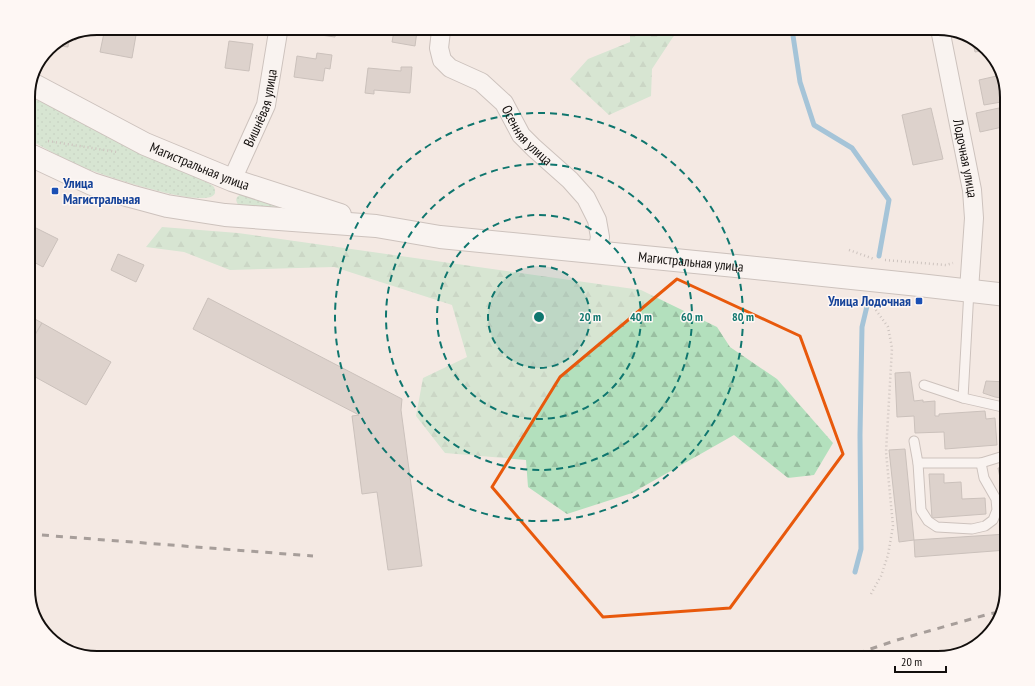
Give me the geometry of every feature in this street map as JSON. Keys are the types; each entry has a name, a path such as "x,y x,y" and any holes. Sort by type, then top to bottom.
{"main road":[{"name":"Магистральная улица","path":"36,86 145,144 232,180 376,226"},
{"name":"Магистральная улица","path":"36,147 92,184 167,206 225,215 376,226 440,237 1000,294"},
{"path":"225,215 232,180"}],"street":[{"name":"Вишнёвая улица","path":"232,180 266,105 278,35"},
{"name":"Осенняя улица","path":"441,35 439,48 442,60 450,68 481,82 504,103 521,135 570,180 586,198 597,220 600,237 597,253"},
{"name":"Лодочная улица","path":"941,35 972,190 974,218 969,290"}],"lane":[{"path":"963,398 969,290"},
{"path":"924,385 963,398 1000,407"},
{"path":"914,441 918,462 922,510 928,520 937,527 972,529 985,526 993,520 997,510 996,499 984,478 981,463"},
{"path":"918,462 981,463 1000,457"}],"path":[{"path":"36,147 119,152"},
{"path":"849,250 872,259 946,265 956,262 972,247"},
{"path":"871,303 888,327 892,348 886,452 893,526 888,555 881,576 871,594"}],"highlighted area":[{"path":"677,279 800,336 843,454 730,608 603,617 492,487 560,377"}],"green space":[{"path":"630,35 674,35 652,69 651,96 609,115 570,79 588,59 630,42"},
{"path":"35,97 110,136 209,183 214,187 215,193 208,198 193,198 150,189 87,169 35,143"},
{"path":"244,193 326,217 239,206 236,200 239,195"},
{"path":"162,227 238,233 641,290 717,327 730,347 777,379 833,443 814,475 788,478 734,435 632,493 567,514 528,487 526,460 445,453 416,416 423,378 467,357 452,305 334,267 230,270 184,252 146,247"}],"building":[{"path":"104,35 136,35 132,58 100,52"},
{"path":"321,35 335,35 335,37"},
{"path":"393,35 416,35 415,46 392,42"},
{"path":"229,41 253,44 249,71 225,68"},
{"path":"69,42 68,47 61,46"},
{"path":"974,46 980,51 975,52"},
{"path":"317,53 332,55 330,69 325,68 323,81 294,77 297,56 316,59"},
{"path":"401,67 412,67 410,93 374,90 374,94 365,93 368,68 401,71"},
{"path":"996,76 1000,102 984,105 979,80"},
{"path":"931,108 943,159 913,165 902,115"},
{"path":"999,108 1000,128 980,132 976,113"},
{"path":"35,228 58,239 43,267 35,263"},
{"path":"118,254 144,265 136,282 111,270"},
{"path":"208,298 402,399 401,410 422,566 388,570 377,492 362,494 352,416 359,415 193,329"},
{"path":"35,319 42,323 35,335"},
{"path":"42,323 111,362 86,405 35,377 35,335"},
{"path":"910,372 914,401 935,401 935,416 939,416 939,414 985,411 986,419 995,418 997,445 945,449 944,432 915,433 914,416 897,417 895,373"},
{"path":"986,381 1000,382 1000,398 983,393"},
{"path":"905,449 914,540 899,542 889,450"},
{"path":"998,468 1000,468 1000,478"},
{"path":"929,474 944,474 944,483 961,482 962,499 985,498 986,514 932,518"},
{"path":"1000,534 1000,551 915,557 914,540"}],"waterway":[{"path":"793,35 800,82 814,125 852,148 889,200 879,256"},
{"path":"855,572 861,549 860,435 862,327 867,306"}],"railway":[{"path":"35,535 313,556"},
{"path":"865,651 897,640 996,613"}],"place":[{"name":"Улица Магистральная","path":"55,191"},
{"name":"Улица Лодочная","path":"919,301"}]}
